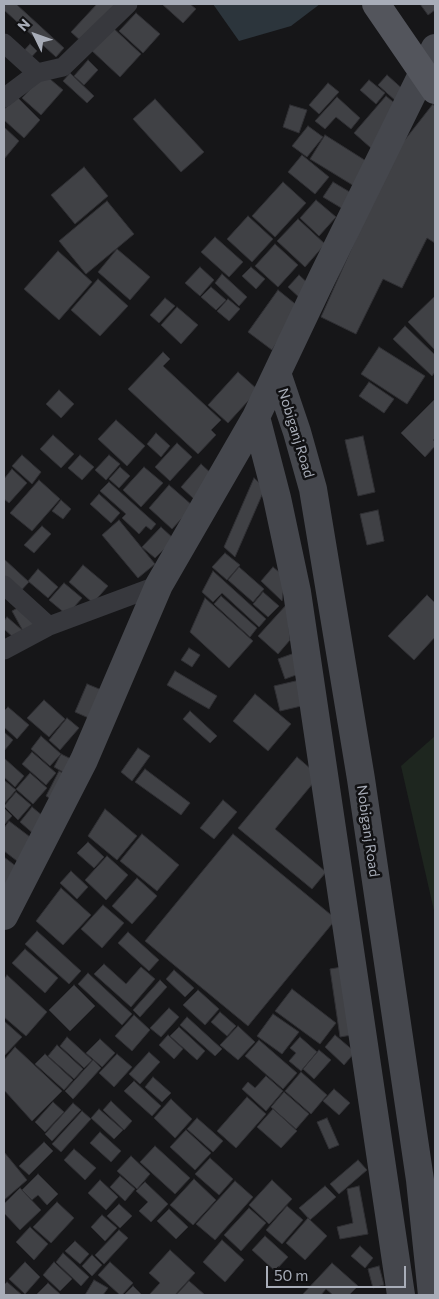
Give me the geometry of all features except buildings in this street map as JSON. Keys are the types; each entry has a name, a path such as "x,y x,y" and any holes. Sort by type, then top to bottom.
{"main road":[{"path":"4,916 84,760 159,585 256,417 431,70 376,4"},
{"name":"Nobiganj Road","path":"277,373 297,432 313,489 361,778 420,1180 432,1295"},
{"path":"256,417 278,498 297,592 401,1295"}],"street":[{"path":"4,98 37,73 63,67 128,4"},
{"path":"4,43 37,73"},
{"path":"4,585 50,626"},
{"path":"4,650 50,626 159,585"}],"shaded area":[{"path":"213,4 320,4 291,26 239,41"},
{"path":"435,736 435,915 401,766"}]}
